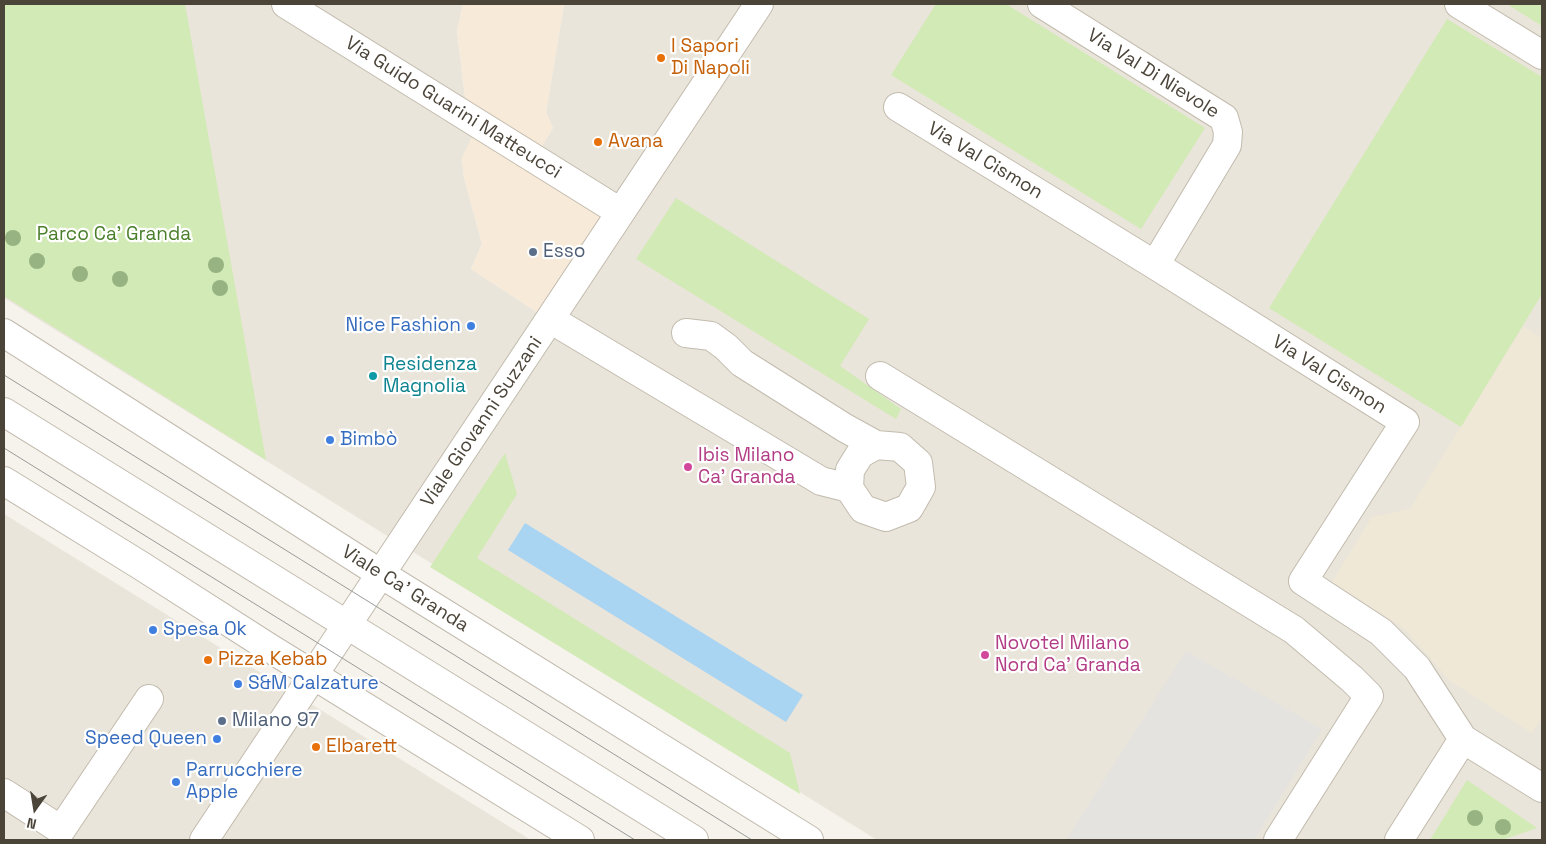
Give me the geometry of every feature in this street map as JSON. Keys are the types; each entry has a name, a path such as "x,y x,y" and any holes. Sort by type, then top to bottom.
{"street":[{"name":"Via Guido Guarini Matteucci","path":"286,4 620,212"},
{"name":"Viale Giovanni Suzzani","path":"204,840 759,4"},
{"name":"Via Val Di Nievole","path":"1042,4 1224,118 1228,132 1227,145 1155,265"},
{"path":"1471,7 1542,55"},
{"name":"Via Val Cismon","path":"898,108 1155,265 1405,422 1303,581 1381,632 1417,668 1463,739"},
{"path":"550,319 821,481 849,488"},
{"name":"Viale Ca' Granda","path":"4,333 381,574 809,840"},
{"path":"686,333 711,336 726,346 742,363 844,428 876,445 900,447 918,463 921,488 909,508 886,517 862,509 849,488 850,470 860,454 876,445"},
{"path":"880,376 1294,630 1352,679 1369,696 1278,840"},
{"path":"4,412 694,840"},
{"path":"4,481 580,840"},
{"path":"4,793 61,830 149,700"},
{"path":"1399,840 1463,739 1540,782"}],"shaded area":[{"path":"4,4 463,4 457,31 467,113 477,128 462,158 464,178 482,244 471,269 546,318 532,162 553,128 546,112 564,4 1542,4 1542,840 877,840 4,298"},
{"path":"463,4 564,4 546,112 553,128 536,156 467,113 457,31"},
{"path":"477,128 617,215 546,318 471,269 482,244 464,178 462,157"},
{"path":"1523,326 1542,338 1542,717 1532,733 1450,681 1405,629 1332,582 1372,517 1410,509"},
{"path":"4,514 531,840 4,840"},
{"path":"1186,651 1322,729 1254,840 1066,840"}],"green space":[{"name":"Parco Ca' Granda","path":"4,4 185,4 266,460 4,296"},
{"path":"936,4 1006,4 1205,128 1141,229 891,75"},
{"path":"1507,4 1542,4 1542,26"},
{"path":"1447,19 1542,77 1542,294 1461,427 1269,308"},
{"path":"676,198 869,319 840,366 901,409 896,419 636,259"},
{"path":"505,453 517,494 477,558 790,753 800,794 430,567"},
{"path":"1467,780 1537,828 1502,840 1430,840"}],"water":[{"path":"525,523 803,695 786,722 508,550"}],"tram line":[{"path":"4,375 752,840"},
{"path":"4,448 635,840"}],"place":[{"name":"I Sapori Di Napoli","path":"661,58"},
{"name":"Avana","path":"598,142"},
{"name":"Esso","path":"533,252"},
{"name":"Nice Fashion","path":"471,326"},
{"name":"Residenza Magnolia","path":"373,376"},
{"name":"Bimbò","path":"330,440"},
{"name":"Ibis Milano Ca' Granda","path":"688,467"},
{"name":"Spesa Ok","path":"153,630"},
{"name":"Novotel Milano Nord Ca' Granda","path":"985,655"},
{"name":"Pizza Kebab","path":"208,660"},
{"name":"S&M Calzature","path":"238,684"},
{"name":"Milano 97","path":"222,721"},
{"name":"Speed Queen","path":"217,739"},
{"name":"Elbarett","path":"316,747"},
{"name":"Parrucchiere Apple","path":"176,782"}]}
